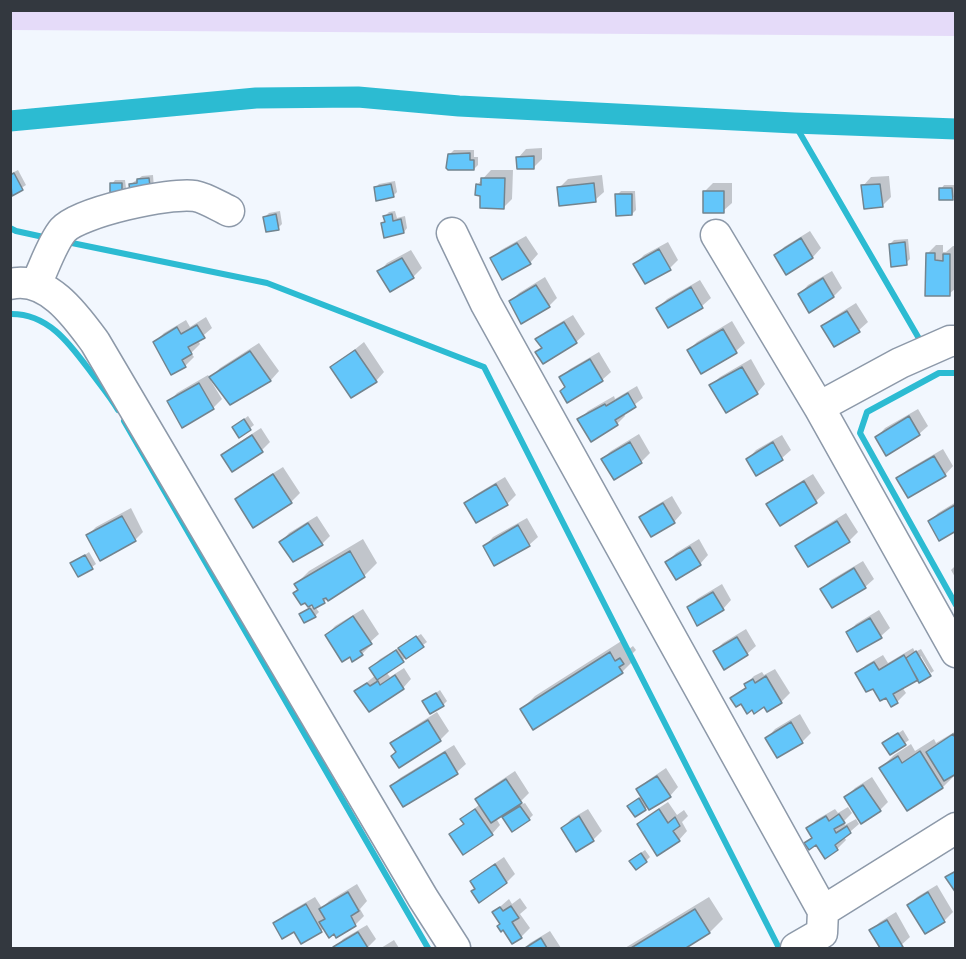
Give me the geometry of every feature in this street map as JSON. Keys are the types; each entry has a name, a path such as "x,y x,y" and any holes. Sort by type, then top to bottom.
{"street":[{"path":"229,211 196,196 170,195 86,216 69,224 61,232 23,284 77,317 95,342 454,948"},
{"path":"452,233 486,304 825,931"},
{"path":"716,235 819,407 956,652"},
{"path":"819,407 900,363 950,341 956,341"},
{"path":"796,948 825,931 956,828"}],"shaded area":[{"path":"11,10 955,10 956,36 11,30"}],"building":[{"path":"470,153 470,160 474,160 474,170 448,170 446,168 448,154"},
{"path":"534,156 534,169 517,169 516,157"},
{"path":"14,173 23,190 12,196 10,175"},
{"path":"149,178 151,194 130,192 129,184 137,183 137,179"},
{"path":"481,178 505,178 504,209 480,208 480,196 475,195 476,184 481,185"},
{"path":"110,183 122,183 122,193 110,194"},
{"path":"594,183 596,202 559,206 557,187"},
{"path":"391,184 394,197 376,201 374,187"},
{"path":"880,184 883,207 864,209 861,185"},
{"path":"939,188 952,188 953,200 939,200"},
{"path":"703,191 724,191 724,213 703,213"},
{"path":"615,194 632,194 632,215 616,216"},
{"path":"276,214 279,230 266,232 263,217"},
{"path":"392,214 393,221 401,219 404,233 384,238 381,223 385,222 383,216"},
{"path":"801,238 813,258 786,275 774,255"},
{"path":"905,242 907,265 891,267 889,244"},
{"path":"517,243 531,264 502,280 490,258"},
{"path":"659,249 671,270 645,284 633,264"},
{"path":"926,253 935,253 935,260 943,261 943,254 950,254 950,296 925,296"},
{"path":"402,258 414,278 390,292 377,271"},
{"path":"823,278 834,297 809,313 798,294"},
{"path":"536,285 550,307 521,324 509,301"},
{"path":"691,287 703,308 668,328 656,308"},
{"path":"847,311 860,332 834,347 821,326"},
{"path":"564,322 577,343 543,364 535,352 542,348 535,339"},
{"path":"197,325 205,338 188,347 192,354 182,360 186,367 171,375 153,342 177,327 181,334"},
{"path":"723,329 737,353 701,374 687,350"},
{"path":"355,350 377,382 351,398 330,367"},
{"path":"250,351 271,381 230,405 209,377"},
{"path":"590,359 603,381 567,403 560,391 565,387 559,377"},
{"path":"742,367 758,394 726,413 709,385"},
{"path":"199,383 214,409 182,428 167,401"},
{"path":"628,393 636,407 615,420 618,425 591,442 577,419"},
{"path":"909,416 920,435 886,456 875,437"},
{"path":"244,419 251,430 239,438 232,427"},
{"path":"252,435 263,452 232,472 221,455"},
{"path":"630,442 642,463 614,480 601,459"},
{"path":"773,442 783,460 756,476 746,459"},
{"path":"934,456 946,476 908,498 896,478"},
{"path":"273,474 292,503 253,528 235,499"},
{"path":"804,481 817,503 780,526 766,504"},
{"path":"496,484 508,505 476,523 464,503"},
{"path":"663,503 675,523 651,537 639,517"},
{"path":"955,505 956,531 939,541 928,521"},
{"path":"122,516 136,541 100,561 86,535"},
{"path":"837,521 850,542 808,567 795,546"},
{"path":"308,523 323,545 293,562 279,542"},
{"path":"518,525 530,546 494,566 483,546"},
{"path":"690,547 701,565 676,580 665,562"},
{"path":"350,551 365,577 328,601 326,598 323,599 325,603 314,609 312,605 308,607 305,603 301,605 293,593 298,590 294,584"},
{"path":"85,555 93,569 78,577 70,563"},
{"path":"854,568 866,588 832,608 820,589"},
{"path":"713,592 724,610 697,626 687,607"},
{"path":"310,608 316,617 304,623 299,614"},
{"path":"353,616 372,644 360,651 363,655 352,662 350,657 342,662 325,635"},
{"path":"870,618 882,638 857,652 846,632"},
{"path":"416,636 424,647 406,659 398,648"},
{"path":"737,637 748,655 724,670 713,651"},
{"path":"396,650 404,662 377,680 369,668"},
{"path":"916,651 931,676 919,683 906,658"},
{"path":"610,652 615,661 620,658 624,664 619,667 623,673 533,730 520,709"},
{"path":"904,655 918,680 893,694 898,703 891,707 886,698 880,701 873,689 866,692 855,673 874,662 879,670"},
{"path":"395,675 404,689 369,712 354,691 367,683 370,686 378,681 380,685"},
{"path":"766,676 782,703 767,712 764,707 754,714 752,710 747,714 741,704 736,707 730,698 746,688 744,684 753,679 755,683"},
{"path":"436,693 444,706 430,714 422,701"},
{"path":"428,720 441,741 399,768 391,756 396,752 390,743"},
{"path":"791,722 803,743 777,758 765,738"},
{"path":"898,733 906,745 890,755 882,743"},
{"path":"953,734 956,739 956,774 944,781 926,752"},
{"path":"920,751 943,788 907,811 879,768 898,756 902,763"},
{"path":"445,752 458,774 403,807 390,786"},
{"path":"657,776 671,797 649,810 636,789"},
{"path":"506,779 522,803 491,823 475,799"},
{"path":"863,785 881,811 861,824 844,797"},
{"path":"639,798 646,810 635,817 627,806"},
{"path":"520,806 530,820 512,832 502,817"},
{"path":"475,809 493,835 463,855 449,834 464,824 460,819"},
{"path":"659,809 668,823 675,817 680,826 673,831 680,841 657,856 637,824"},
{"path":"839,814 845,823 834,829 836,833 847,826 851,833 835,845 838,850 825,859 816,845 809,850 804,843 812,838 806,828 826,816 829,821"},
{"path":"579,816 594,841 576,852 561,828"},
{"path":"641,853 647,862 636,870 629,861"},
{"path":"495,864 507,883 479,903 471,891 475,889 470,881"},
{"path":"956,871 956,893 945,877"},
{"path":"348,892 359,911 351,916 356,926 336,938 334,934 329,938 319,922 325,919 319,909"},
{"path":"928,892 945,922 925,934 907,905"},
{"path":"306,904 322,932 301,944 294,932 282,939 273,923"},
{"path":"511,906 519,918 512,922 522,938 512,944 503,930 501,932 497,926 500,924 492,912 500,907 503,911"},
{"path":"695,909 710,933 686,948 631,948"},
{"path":"887,920 903,947 880,948 869,930"},
{"path":"358,932 368,948 333,947"},
{"path":"541,938 547,948 525,948"}],"waterway":[{"path":"10,121 256,98 358,97 459,106 956,129"},
{"path":"794,123 921,342"},
{"path":"10,228 48,238"},
{"path":"67,242 267,283 484,367 779,948"},
{"path":"10,314 37,319 59,334 77,354 118,410"},
{"path":"956,373 939,373 867,412 860,433 956,605"},
{"path":"124,421 428,948"}]}
